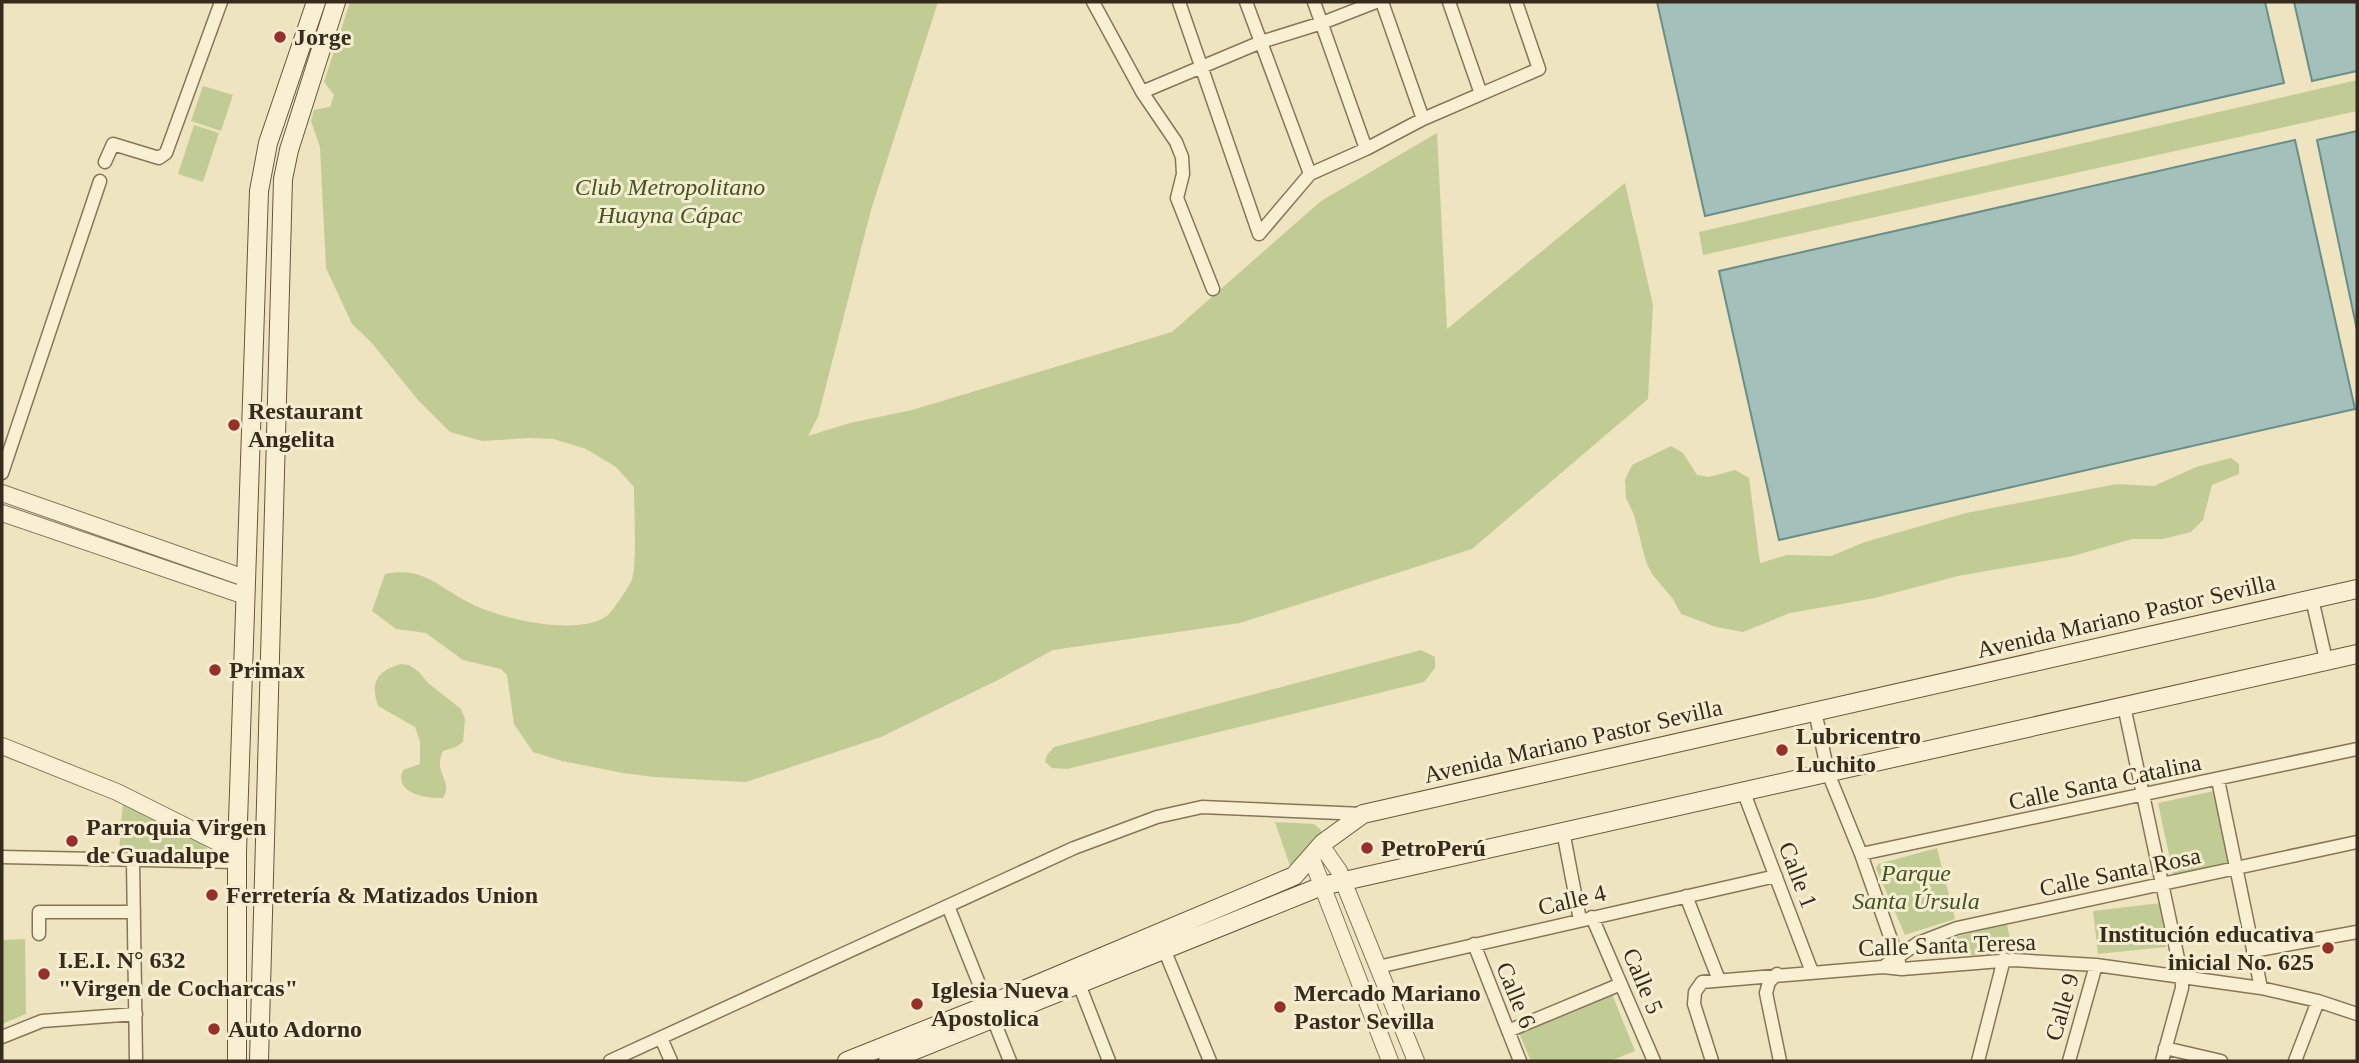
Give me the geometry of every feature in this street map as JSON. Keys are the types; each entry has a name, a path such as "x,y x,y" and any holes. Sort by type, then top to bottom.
{"main road":[{"path":"237,1061 237,857 258,191 268,142 316,2"},
{"path":"259,1061 283,178 289,150 336,2"},
{"name":"Avenida Mariano Pastor Sevilla","path":"888,1061 1294,876 1316,851 1363,814 2357,589"},
{"name":"Avenida Mariano Pastor Sevilla","path":"847,1061 1079,984 1322,886 2357,654"}],"street":[{"path":"105,162 113,144 159,159 166,153 219,2"},
{"path":"1093,2 1142,92 1176,142 1182,157 1183,174 1177,198 1213,289"},
{"path":"1179,2 1259,234 1310,174 1423,119 1539,69 1516,2"},
{"path":"1246,2 1310,174"},
{"path":"1314,2 1366,149"},
{"path":"1142,92 1261,42 1376,2"},
{"path":"1382,2 1423,119"},
{"path":"1449,2 1482,94"},
{"path":"2,474 100,181"},
{"path":"2,493 245,578"},
{"path":"2,513 245,596"},
{"path":"2312,599 2326,660"},
{"path":"2124,706 2182,977 2182,988 2161,1061"},
{"path":"1815,711 1828,773 1861,854 1902,969"},
{"path":"2,747 117,792 237,857"},
{"name":"Calle Santa Catalina","path":"1861,854 2357,749"},
{"path":"2218,780 2261,988"},
{"name":"Calle 1","path":"1744,793 1812,972"},
{"path":"610,1061 1074,848 1157,817 1202,807 1363,814"},
{"name":"Calle 5","path":"1563,831 1586,919 1621,984 1653,1059"},
{"name":"Calle Santa Rosa","path":"1883,967 1918,943 1957,928 2357,842"},
{"path":"1316,851 1339,871 1416,1061"},
{"path":"1316,851 1322,886 1390,1061"},
{"path":"2,857 133,860 237,857"},
{"path":"133,860 136,1061"},
{"name":"Calle 4","path":"1378,967 1776,876"},
{"path":"1686,896 1719,980"},
{"path":"948,906 1010,1061"},
{"path":"1334,917 1354,908"},
{"path":"39,934 39,912 134,912"},
{"path":"2253,951 2357,932"},
{"name":"Calle 6","path":"1474,944 1520,1061"},
{"path":"1164,949 1210,1061"},
{"path":"1978,1061 2004,959"},
{"name":"Calle Santa Teresa","path":"1712,1061 1694,1004 1695,992 1702,982 1777,974 1883,967 1902,969 2004,959 2096,965 2261,988 2318,1001 2357,1014"},
{"name":"Calle 9","path":"2069,1061 2096,965"},
{"path":"1777,974 1769,982 1766,993 1780,1061"},
{"path":"1079,984 1109,1061"},
{"path":"1508,1031 1621,984"},
{"path":"2295,1061 2318,1001"},
{"path":"2,1037 42,1021 136,1014"},
{"path":"661,1038 671,1061"},
{"path":"2165,1048 2221,1061"},
{"path":"1638,1061 1653,1059"}],"green space":[{"name":"Club Metropolitano Huayna Cápac","path":"350,2 938,2 871,210 818,417 808,436 850,423 912,410 1172,332 1321,201 1437,133 1447,329 1625,183 1653,305 1648,399 1472,549 1240,623 1053,650 881,737 746,782 654,777 562,761 533,752 514,724 507,675 501,669 463,660 426,633 396,629 372,611 385,574 398,572 420,575 481,608 517,619 559,625 595,622 611,612 634,573 634,487 616,467 586,449 554,439 482,441 450,432 418,400 371,342 352,324 326,268 320,147 311,121 314,110 330,107 334,95 324,82"},
{"path":"2357,80 2357,111 1703,255 1699,232"},
{"path":"203,86 233,95 221,131 191,121"},
{"path":"194,125 219,133 203,182 178,174"},
{"path":"1671,446 1683,453 1697,475 1709,477 1735,470 1749,478 1760,563 1787,555 1831,556 1865,542 1966,513 2117,484 2154,486 2196,467 2231,458 2239,464 2239,474 2212,485 2203,520 2191,532 2163,539 2132,539 2073,556 1958,576 1875,598 1790,613 1743,632 1716,627 1681,614 1646,562 1634,515 1626,498 1625,480 1632,465"},
{"path":"1421,650 1435,657 1435,668 1424,682 1067,769 1052,768 1045,762 1054,747"},
{"path":"401,664 409,665 419,672 428,683 461,709 465,719 463,742 443,751 440,759 446,786 443,798 420,796 403,784 403,770 420,764 420,741 415,727 378,706 375,690 377,679 386,670"},
{"path":"2214,791 2230,866 2174,878 2158,803"},
{"path":"123,801 205,843 207,849 119,851"},
{"path":"1275,822 1314,824 1321,830 1321,834 1291,869"},
{"name":"Parque Santa Úrsula","path":"1937,848 1955,919 1905,935 1876,868 1878,864"},
{"path":"2161,903 2166,947 2098,954 2093,911"},
{"path":"2007,924 2013,955 1920,955 1919,948"},
{"path":"25,939 26,1014 2,1024 2,940"},
{"path":"1612,994 1635,1051 1610,1061 1531,1061 1519,1033"}],"water":[{"path":"1657,2 2265,2 2284,83 1705,216"},
{"path":"2294,2 2357,2 2357,71 2312,81"},
{"path":"2357,131 2357,330 2317,140"},
{"path":"2295,140 2355,409 1779,540 1719,271"}],"place":[{"name":"Jorge","path":"280,37"},
{"name":"Restaurant Angelita","path":"234,425"},
{"name":"Primax","path":"215,670"},
{"name":"Lubricentro Luchito","path":"1782,750"},
{"name":"Parroquia Virgen de Guadalupe","path":"72,841"},
{"name":"PetroPerú","path":"1367,848"},
{"name":"Ferretería & Matizados Union","path":"212,895"},
{"name":"Institución educativa inicial No. 625","path":"2328,948"},
{"name":"I.E.I. N° 632 \"Virgen de Cocharcas\"","path":"44,974"},
{"name":"Iglesia Nueva Apostolica","path":"917,1004"},
{"name":"Mercado Mariano Pastor Sevilla","path":"1280,1007"},
{"name":"Auto Adorno","path":"214,1029"}]}
